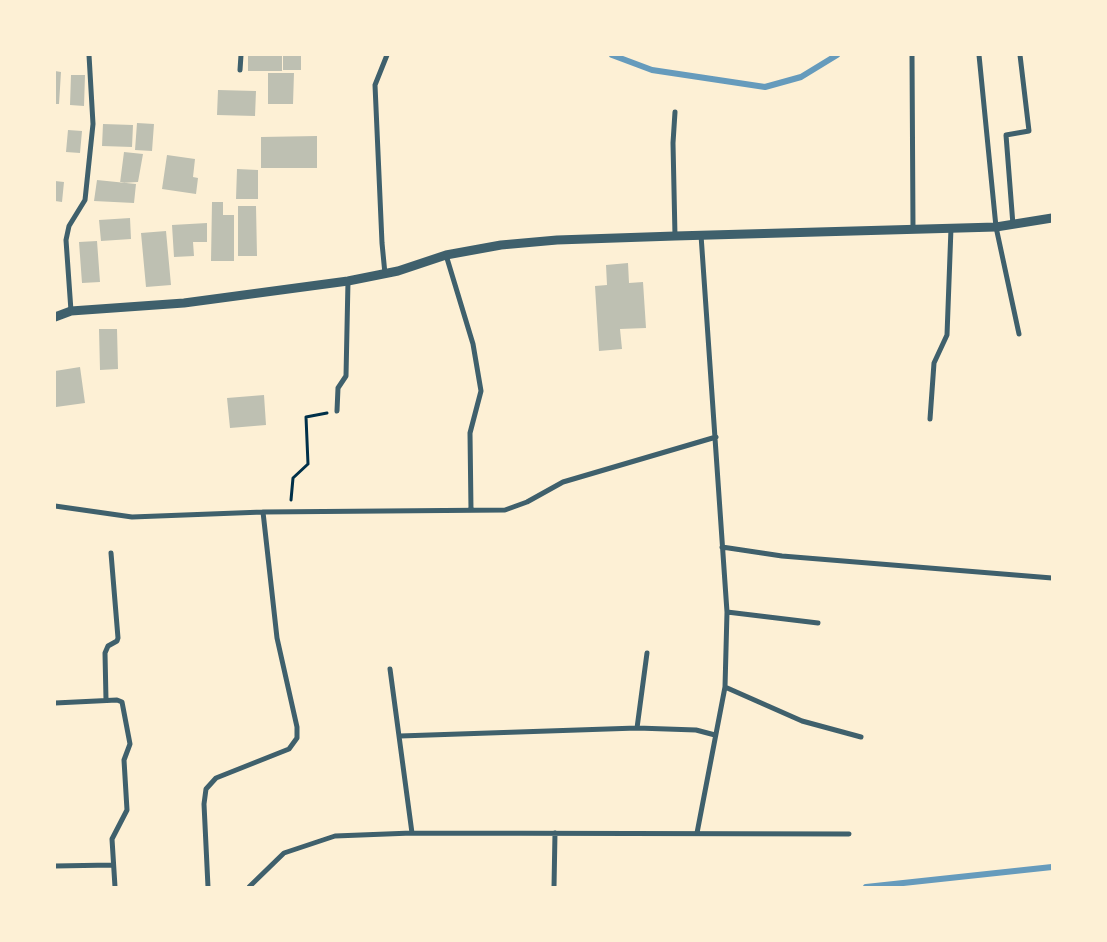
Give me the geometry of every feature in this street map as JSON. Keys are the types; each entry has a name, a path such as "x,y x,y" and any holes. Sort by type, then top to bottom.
{"street":[{"path":"72,311 66,240 70,226 85,200 93,124 89,55"},
{"path":"240,70 241,55"},
{"path":"386,274 382,243 375,85 387,55"},
{"path":"912,55 913,228"},
{"path":"979,55 996,227 1019,334"},
{"path":"1013,224 1006,135 1029,131 1020,55"},
{"path":"675,112 672,143 675,236"},
{"path":"55,317 72,311 184,303 348,281 386,274 446,255 501,245 557,240 996,227 1052,218"},
{"path":"930,419 934,363 947,335 951,227"},
{"path":"697,833 725,687 727,612 702,235"},
{"path":"446,255 473,344 481,391 470,433 471,510"},
{"path":"337,411 338,388 346,376 348,281"},
{"path":"55,506 132,517 263,512 505,510 527,502 563,482 716,437"},
{"path":"208,887 204,804 206,789 216,778 289,749 297,738 297,727 277,638 263,512"},
{"path":"722,547 811,559 1052,578"},
{"path":"106,700 105,653 108,646 118,638 111,553"},
{"path":"727,612 818,623"},
{"path":"637,728 647,653"},
{"path":"390,668 412,833"},
{"path":"725,687 802,721 862,737"},
{"path":"55,703 106,700 122,702 130,744 124,760 127,810 112,839 112,865 115,887"},
{"path":"400,736 637,728 696,730 715,735"},
{"path":"249,887 284,853 303,845 335,836 412,833 849,834"},
{"path":"554,887 555,833"},
{"path":"55,866 112,865"}],"path":[{"path":"289,513 293,478 308,464 306,417 337,411"}],"building":[{"path":"248,55 282,55 282,71 248,71"},
{"path":"283,55 301,55 301,70 283,70"},
{"path":"55,71 61,72 59,104 55,104"},
{"path":"268,73 294,73 293,104 268,104"},
{"path":"71,75 85,75 84,106 70,105"},
{"path":"218,90 256,91 255,116 217,115"},
{"path":"137,123 154,124 152,151 135,150"},
{"path":"103,124 133,125 132,147 102,146"},
{"path":"68,130 82,131 80,153 66,152"},
{"path":"317,136 317,168 261,168 261,137"},
{"path":"124,152 143,154 138,182 120,183"},
{"path":"167,155 195,159 193,177 198,178 196,194 162,189"},
{"path":"237,169 258,170 258,199 236,199"},
{"path":"97,180 136,184 134,203 94,201"},
{"path":"55,181 64,182 62,202 55,201"},
{"path":"212,202 223,202 223,215 234,215 234,261 211,261"},
{"path":"238,206 256,206 257,256 238,256"},
{"path":"130,218 131,239 101,241 99,220"},
{"path":"207,223 207,242 193,242 194,256 174,257 172,225"},
{"path":"166,231 171,285 146,287 141,233"},
{"path":"97,241 100,282 82,283 79,242"},
{"path":"628,263 629,283 643,282 646,328 620,329 622,349 599,351 595,286 607,285 606,265"},
{"path":"99,329 117,329 118,369 100,370"},
{"path":"80,367 85,403 56,407 55,371"},
{"path":"264,395 266,425 230,428 227,398"}],"waterway":[{"path":"612,55 652,70 765,87 801,77 837,55"},
{"path":"866,887 1052,867"}]}
